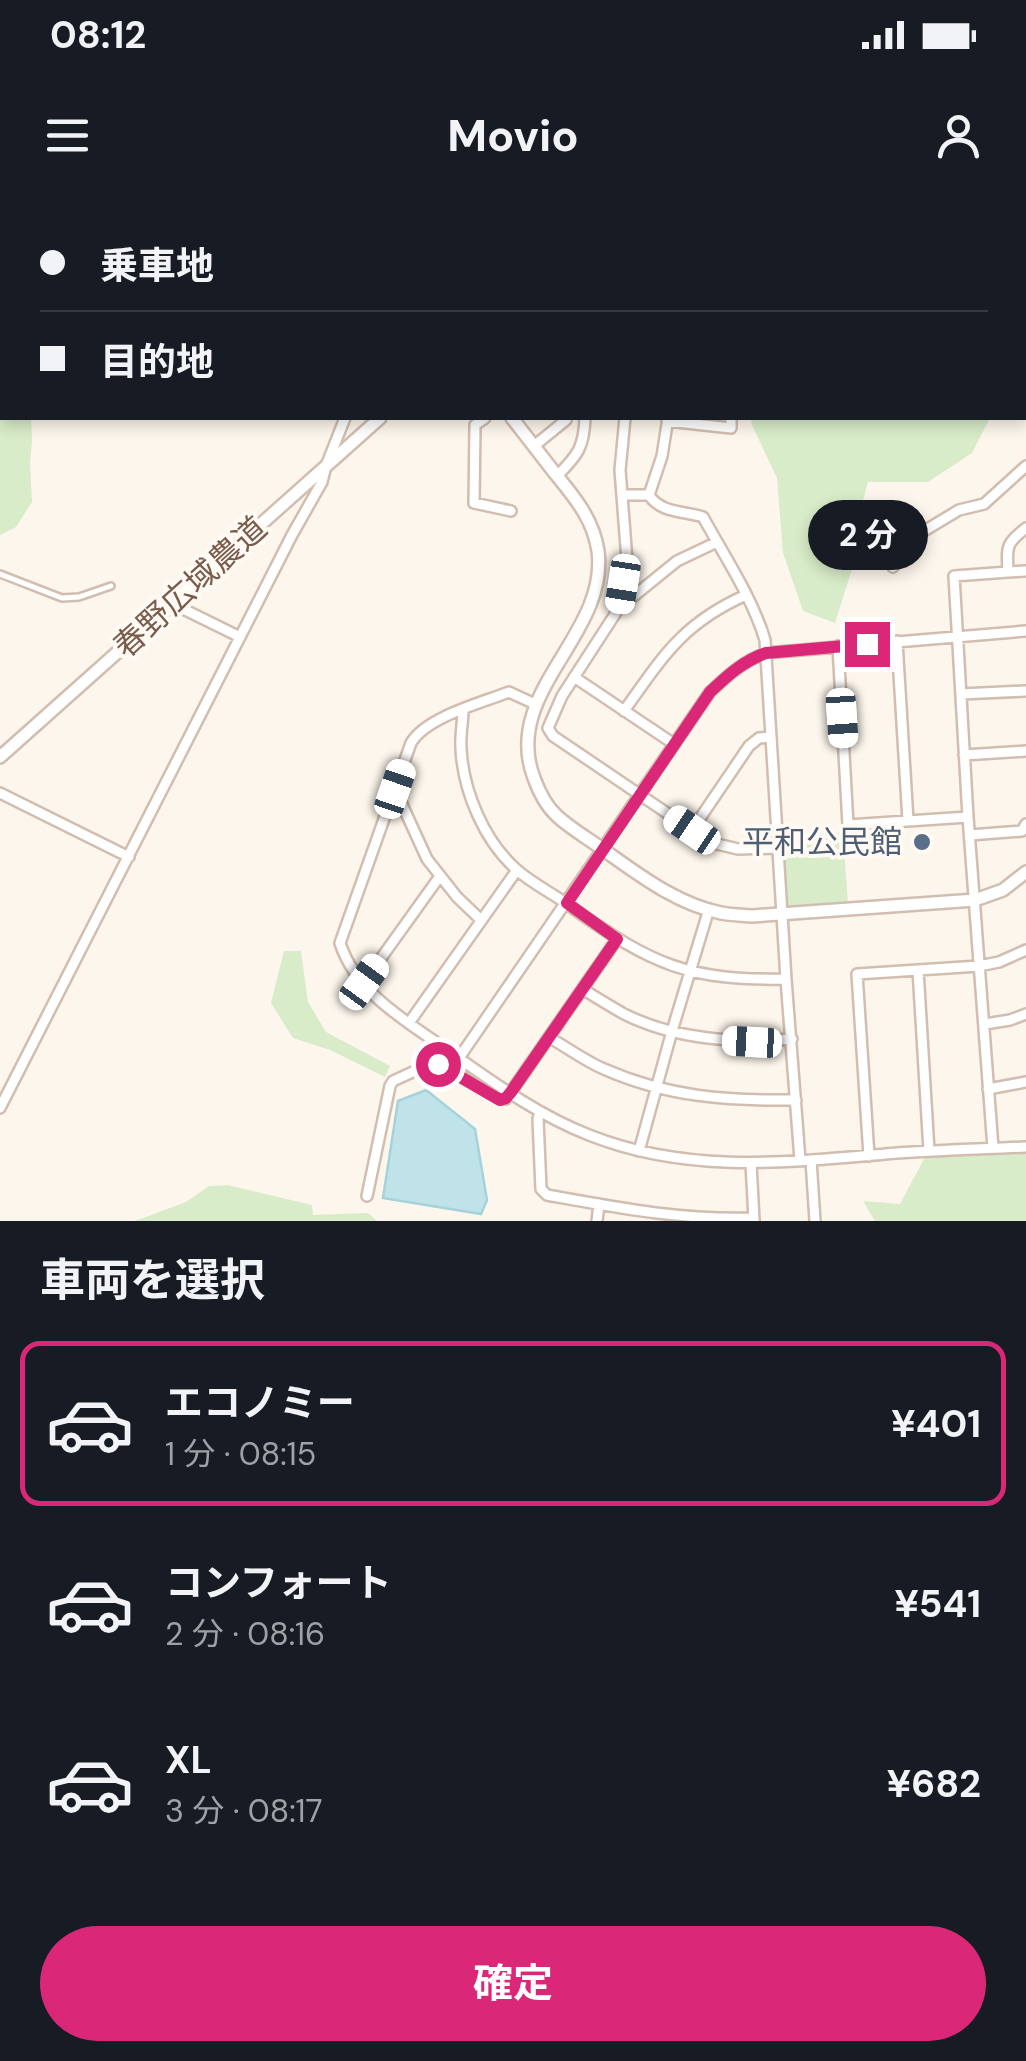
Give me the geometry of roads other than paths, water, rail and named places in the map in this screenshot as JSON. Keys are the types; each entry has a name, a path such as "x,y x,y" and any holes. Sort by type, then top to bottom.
{"street":[{"path":"0,1108 322,482 344,420"},
{"name":"春野広域農道","path":"0,756 378,420"},
{"path":"481,420 475,425 474,504 511,511"},
{"path":"514,420 580,503 593,529 598,551 599,576 594,600 535,704 527,734 529,765 540,793 555,815 657,887 721,913 752,916 974,900 1003,890 1026,872"},
{"path":"534,446 566,420"},
{"path":"557,476 574,459 584,441 585,420"},
{"path":"619,608 628,560 620,470 624,420"},
{"path":"668,420 649,496 666,509 703,517 760,623 766,653 796,1100 815,1221"},
{"path":"675,420 732,428 731,420"},
{"path":"892,567 924,531 958,510 984,504 1026,466"},
{"path":"622,496 649,496"},
{"path":"1008,572 1007,546 1026,528"},
{"path":"717,542 677,561 619,608 562,696 548,728 554,736 717,844 738,850 777,848"},
{"path":"993,1148 954,576 1026,571"},
{"path":"624,711 666,652 695,624 722,605 746,595"},
{"path":"171,603 240,637"},
{"path":"459,1058 710,692 732,670 766,653 1026,631"},
{"path":"897,641 908,821"},
{"path":"838,646 848,825 968,817"},
{"path":"574,677 674,744"},
{"path":"960,694 1026,691"},
{"path":"535,704 509,692 417,732 340,943 378,1001 540,1112 588,1135 639,1151 702,1162 751,1163 1026,1146"},
{"path":"464,710 461,747 466,782 478,816 517,870 617,939 678,969 743,980 786,979"},
{"path":"692,830 749,746 759,738 771,738"},
{"path":"964,755 1026,751"},
{"path":"395,789 427,859 481,920"},
{"path":"0,792 129,856"},
{"path":"970,834 1022,831 1026,824"},
{"path":"410,1024 517,870"},
{"path":"364,982 440,876"},
{"path":"639,1151 709,909"},
{"path":"368,1196 390,1086 430,1064 438,1064 500,1100 506,1098 617,939"},
{"path":"870,1156 857,974 979,966 1026,950"},
{"path":"918,970 930,1151"},
{"path":"584,990 626,1015 672,1031 718,1040 792,1039"},
{"path":"985,1024 1026,1014"},
{"path":"550,1038 602,1068 656,1088 738,1101 796,1100"},
{"path":"988,1089 1026,1082"},
{"path":"540,1112 542,1189 547,1195 664,1216 754,1220 751,1163"},
{"path":"597,1221 599,1204"}],"lane":[{"path":"0,574 62,598 79,598 110,586"}],"water":[{"path":"426,1090 475,1129 487,1200 481,1214 383,1198 398,1101"}],"place":[{"name":"平和公民館","path":"922,842"}]}
